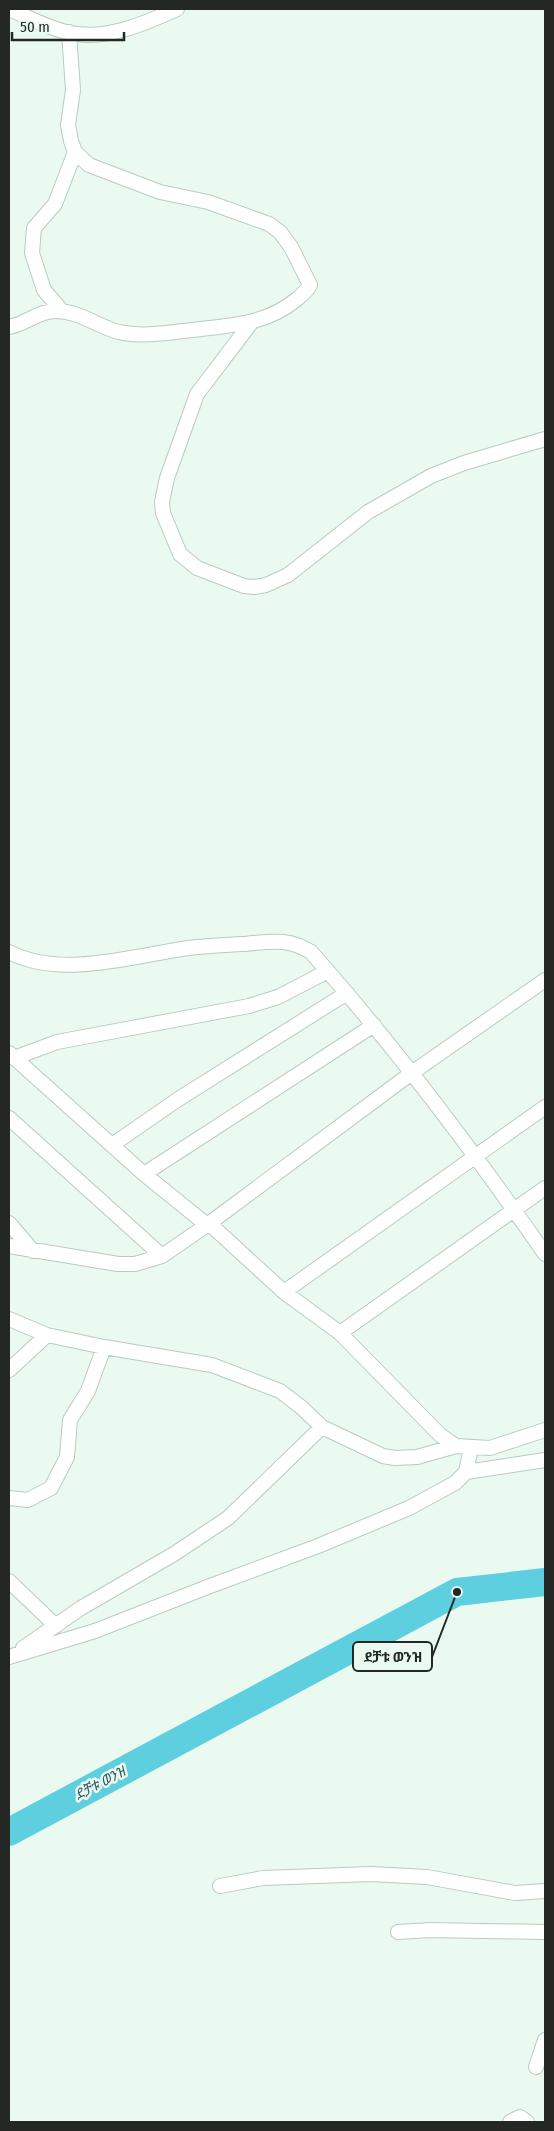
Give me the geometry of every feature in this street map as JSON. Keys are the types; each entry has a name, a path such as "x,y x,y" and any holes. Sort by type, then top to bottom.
{"street":[{"path":"9,9 77,34 105,33 133,26 177,9"},
{"path":"9,328 52,311 62,311 92,319 113,331 145,335 251,323 286,307 306,292 310,285 299,260 280,232 269,224 247,214 208,202 160,192 89,165 75,152 68,125 73,90 69,32"},
{"path":"62,311 49,298 40,282 33,260 34,228 55,204 75,152"},
{"path":"42,314 49,298"},
{"path":"251,323 197,394 166,478 162,502 163,513 180,554 197,568 244,586 254,587 266,584 288,575 368,512 431,476 464,463 545,439"},
{"path":"9,952 44,962 77,966 190,948 287,942 298,944 311,952 413,1072 476,1156 545,1254"},
{"path":"11,1056 57,1042 249,1006 278,996 328,971"},
{"path":"9,1246 118,1264 135,1264 162,1256 207,1225 413,1072 545,980"},
{"path":"112,1145 177,1100 347,993"},
{"path":"144,1174 374,1025"},
{"path":"11,1056 144,1174 207,1225 213,1227 284,1292 340,1333 440,1435 456,1446"},
{"path":"284,1292 545,1107"},
{"path":"9,1118 162,1256"},
{"path":"340,1333 545,1188"},
{"path":"9,1224 33,1250"},
{"path":"9,1319 47,1335 104,1347 212,1365 280,1392 302,1407 322,1427 375,1453 389,1457 417,1456 456,1446 490,1448 545,1430"},
{"path":"9,1370 47,1335"},
{"path":"9,1498 28,1500 51,1488 67,1457 70,1420 88,1391 104,1347"},
{"path":"9,1657 81,1608 174,1554 228,1518 322,1427"},
{"path":"9,1657 95,1631 318,1546 409,1508 455,1483 466,1472 471,1448"},
{"path":"466,1472 545,1460"},
{"path":"9,1581 56,1626"},
{"path":"220,1886 262,1878 370,1874 427,1877 515,1893 545,1891"},
{"path":"398,1932 430,1930 545,1932"},
{"path":"536,2067 545,2040"},
{"path":"510,2122 520,2118 527,2122"}],"waterway":[{"name":"ደቻቱ ወንዝ","path":"9,1832 457,1592 545,1582"}],"place":[{"name":"ደቻቱ ወንዝ","path":"457,1592"}]}
